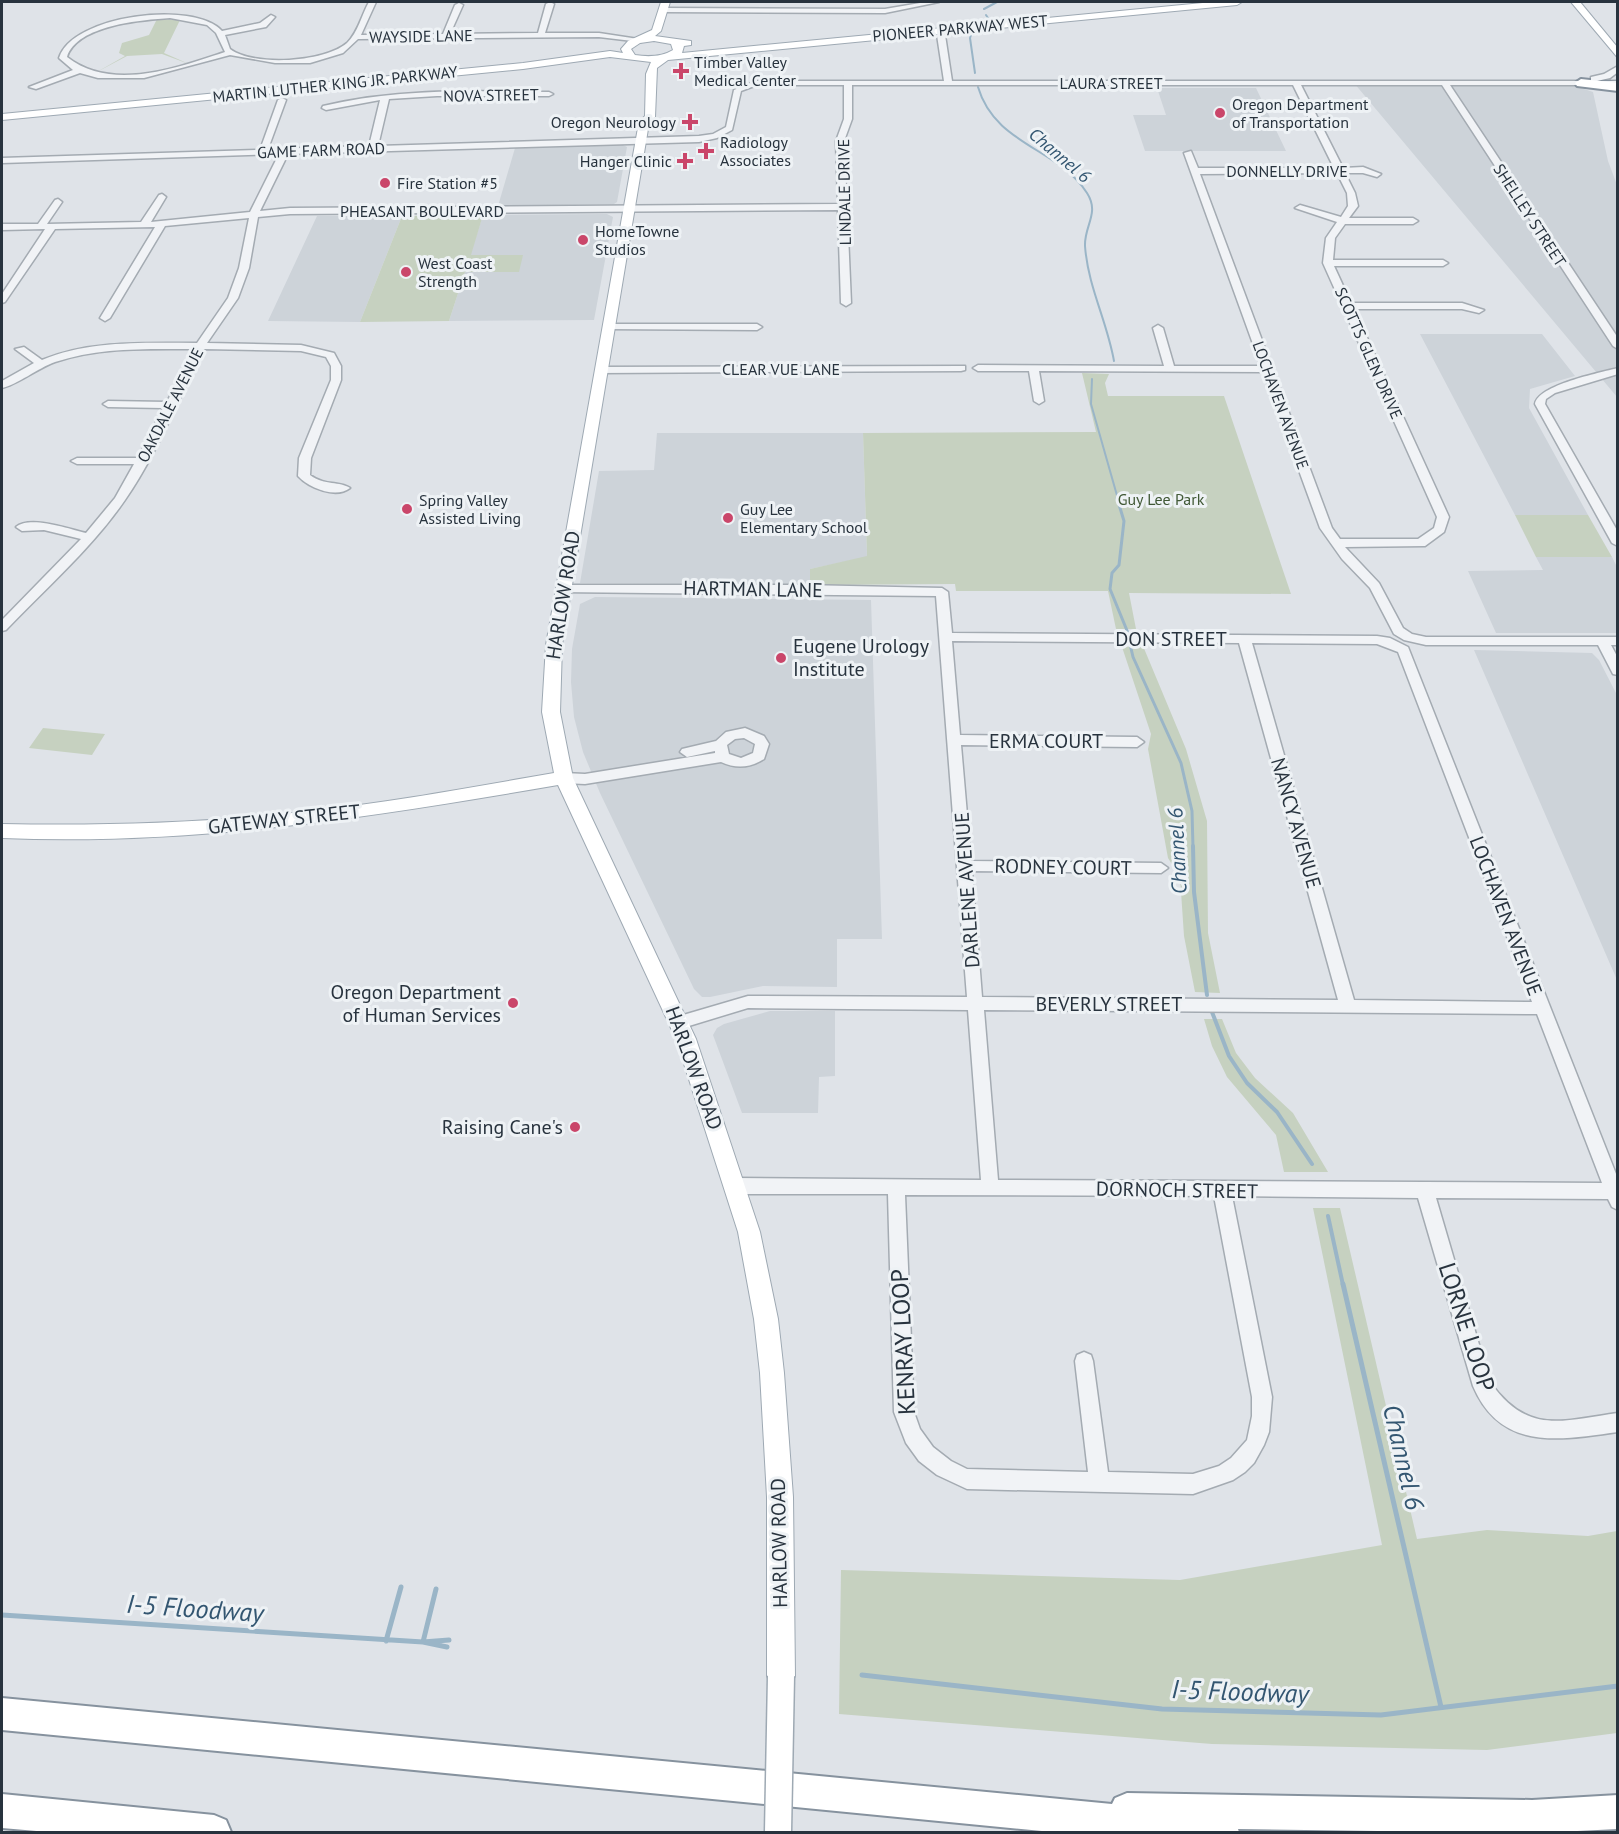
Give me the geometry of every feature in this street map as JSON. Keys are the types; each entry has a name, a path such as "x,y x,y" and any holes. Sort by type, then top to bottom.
{"highway":[{"path":"1581,83 1617,85"},
{"path":"2,1714 1222,1833"},
{"path":"952,1807 1532,1817 1617,1812"},
{"path":"2,1811 214,1833"}],"main road":[{"name":"PIONEER PARKWAY WEST","path":"682,55 1237,2"},
{"path":"1575,2 1617,55"},
{"path":"664,6 668,17 667,34 679,49 651,67 650,117 644,122 640,117 643,82 629,51 656,31 664,6"},
{"path":"882,22 901,20"},
{"path":"641,40 712,41"},
{"name":"MARTIN LUTHER KING JR. PARKWAY","path":"2,112 629,51 668,57 682,55"},
{"name":"MARTIN LUTHER KING JR. PARKWAY","path":"2,117 551,62 609,59 629,51"},
{"path":"652,101 662,68 682,55"},
{"name":"HARLOW ROAD","path":"644,122 551,668 553,732 564,778 679,1023 736,1186 758,1276 772,1374 780,1497 781,1676 778,1833"},
{"name":"GATEWAY STREET","path":"2,831 122,831 310,818 564,778"}],"street":[{"path":"356,37 372,2"},
{"path":"753,11 754,2"},
{"path":"839,2 840,11"},
{"path":"664,6 753,11 840,11 896,10 917,2 935,2"},
{"path":"446,35 459,4"},
{"path":"541,35 550,4"},
{"path":"147,17 186,18 213,26 221,34 224,47 230,53 178,69 137,76 111,77 80,70 63,58 66,48 90,31 109,24 147,17"},
{"path":"221,34 264,25 271,17"},
{"path":"100,20 109,24"},
{"name":"WAYSIDE LANE","path":"230,53 262,61 311,60 341,51 356,37 446,35 599,35 629,51"},
{"path":"941,35 948,83"},
{"path":"1566,83 1599,78 1617,68"},
{"path":"33,87 80,70"},
{"name":"LAURA STREET","path":"641,140 699,139 728,131 732,126 734,96 744,86 772,82 1581,83"},
{"name":"LINDALE DRIVE","path":"846,303 840,141 848,119 848,83"},
{"name":"SCOTTS GLEN DRIVE","path":"1296,83 1352,193 1353,206 1344,221 1330,236 1326,246 1328,263 1443,517 1440,530 1421,543 1336,543"},
{"name":"SHELLEY STREET","path":"1444,83 1617,346"},
{"name":"NOVA STREET","path":"326,108 385,98 549,94"},
{"path":"374,148 385,98"},
{"path":"263,152 282,100"},
{"name":"GAME FARM ROAD","path":"2,160 641,140"},
{"name":"OAKDALE AVENUE","path":"2,627 89,537 120,499 200,346 233,298 244,268 254,214 285,151"},
{"name":"LOCHAVEN AVENUE","path":"1188,153 1326,528 1386,602 1541,1008 1616,1195"},
{"name":"DONNELLY DRIVE","path":"1196,171 1363,170 1377,174"},
{"path":"144,225 162,197"},
{"path":"41,226 58,202"},
{"name":"PHEASANT BOULEVARD","path":"2,226 144,225 290,211 843,207"},
{"path":"1300,208 1344,221 1413,221"},
{"path":"105,318 160,224"},
{"path":"2,300 52,226"},
{"path":"1328,263 1443,263"},
{"path":"1348,306 1462,306 1479,310"},
{"path":"609,327 757,327"},
{"path":"1158,328 1170,369"},
{"path":"2,385 40,363 65,355 105,348 294,347 330,355 336,366 336,380 303,468 304,476 314,485 328,489 344,489"},
{"path":"20,349 40,363"},
{"path":"1033,367 1039,401"},
{"name":"CLEAR VUE LANE","path":"601,370 961,368"},
{"path":"978,368 1268,369"},
{"path":"1617,371 1551,391 1541,398 1540,404 1617,543"},
{"path":"108,404 170,405"},
{"path":"77,461 141,461"},
{"path":"22,527 44,526 89,537"},
{"name":"HARTMAN LANE","path":"564,589 803,589 942,592"},
{"name":"DARLENE AVENUE","path":"942,592 990,1188"},
{"name":"DON STREET","path":"946,637 1617,641"},
{"name":"NANCY AVENUE","path":"1244,639 1348,1006"},
{"path":"1602,641 1617,670"},
{"name":"ERMA COURT","path":"955,740 1137,742"},
{"name":"GATEWAY STREET","path":"564,778 585,779 721,751"},
{"name":"RODNEY COURT","path":"965,866 1161,868"},
{"name":"BEVERLY STREET","path":"679,1023 748,1002 1541,1008"},
{"name":"DORNOCH STREET","path":"736,1186 1425,1191 1616,1195"},
{"name":"KENRAY LOOP","path":"896,1188 904,1412 910,1435 927,1455 945,1470 967,1479 1193,1484 1221,1477 1241,1464 1258,1441 1263,1423 1262,1397 1222,1191"},
{"name":"LORNE LOOP","path":"1425,1191 1482,1386 1492,1403 1505,1417 1522,1426 1539,1431 1617,1422"},
{"path":"1084,1361 1099,1482"}],"shaded area":[{"path":"1354,83 1566,83 1593,92 1608,161 1617,185 1617,397"},
{"path":"1157,88 1256,88 1286,151 1145,151 1133,115 1166,115"},
{"path":"621,144 627,147 617,202 614,204 498,206 515,148"},
{"path":"607,214 613,217 594,320 449,321 465,272 518,272 522,255 470,255 483,215"},
{"path":"317,216 402,216 360,322 268,321"},
{"path":"1420,334 1542,334 1575,376 1530,389 1529,408 1588,515 1515,515"},
{"name":"Guy Lee Elementary School","path":"657,433 863,433 867,557 810,569 810,585 580,583 599,471 654,470"},
{"path":"1536,557 1612,557 1617,567 1617,633 1496,633 1468,571 1543,570"},
{"path":"595,597 871,600 882,939 837,939 837,987 763,986 710,997 702,997 694,989 600,793 583,752 574,717 571,682 572,649 580,604"},
{"path":"1474,650 1592,653 1599,660 1617,695 1617,980"},
{"path":"770,1011 835,1011 835,1076 819,1077 818,1113 742,1113 713,1035 717,1028 724,1024"}],"green space":[{"path":"157,19 180,20 164,53 189,64 162,54 127,56 95,73 125,56 119,53 122,43 149,35"},
{"path":"483,215 471,255 523,255 519,272 465,272 449,321 360,322 402,216"},
{"name":"Guy Lee Park","path":"1082,373 1109,374 1105,383 1108,396 1224,396 1291,594 1129,593 1136,629 1116,629 1108,591 956,591 955,584 810,585 810,569 867,556 863,433 1096,432"},
{"path":"1515,515 1588,515 1612,557 1536,557"},
{"path":"1143,646 1186,749 1207,821 1208,933 1220,993 1195,992 1184,936 1180,877 1168,858 1148,749 1151,734 1122,647"},
{"path":"43,728 105,734 92,755 29,748"},
{"path":"1204,1019 1222,1019 1236,1053 1255,1078 1293,1113 1328,1172 1284,1172 1276,1135 1227,1077 1212,1046"},
{"path":"1313,1208 1340,1208 1417,1539 1487,1530 1588,1536 1617,1531 1617,1733 1487,1750 1212,1744 839,1714 841,1570 1180,1580 1382,1545"}],"waterway":[{"name":"Channel 6","path":"984,9 997,2"},
{"name":"Channel 6","path":"973,29 970,38 975,73"},
{"name":"Channel 6","path":"978,87 986,106 998,122 1075,178 1091,200 1092,213 1085,239 1087,261 1114,361"},
{"name":"Channel 6","path":"1092,379 1091,404 1118,499"},
{"name":"Channel 6","path":"1117,498 1124,521 1119,565 1112,573 1110,589 1128,633"},
{"name":"Channel 6","path":"1130,644 1133,657 1181,763 1192,811 1193,848"},
{"name":"Channel 6","path":"1193,846 1194,892 1207,995"},
{"name":"Channel 6","path":"1212,1012 1229,1056 1247,1083 1277,1112 1312,1164"},
{"name":"Channel 6","path":"1328,1216 1343,1285"},
{"name":"Channel 6","path":"1343,1284 1441,1707"},
{"name":"I-5 Floodway","path":"386,1640 401,1587"},
{"name":"I-5 Floodway","path":"423,1642 436,1589"},
{"name":"I-5 Floodway","path":"2,1615 386,1640"},
{"name":"I-5 Floodway","path":"386,1640 423,1642"},
{"name":"I-5 Floodway","path":"423,1642 449,1640"},
{"name":"I-5 Floodway","path":"423,1642 447,1647"},
{"name":"I-5 Floodway","path":"862,1675 1162,1709 1381,1715 1618,1686"}],"place":[{"name":"Timber Valley Medical Center","path":"681,71"},
{"name":"Oregon Department of Transportation","path":"1220,113"},
{"name":"Oregon Neurology","path":"690,122"},
{"name":"Radiology Associates","path":"706,151"},
{"name":"Hanger Clinic","path":"685,161"},
{"name":"Fire Station #5","path":"385,183"},
{"name":"HomeTowne Studios","path":"583,240"},
{"name":"West Coast Strength","path":"406,272"},
{"name":"Spring Valley Assisted Living","path":"407,509"},
{"name":"Guy Lee Elementary School","path":"728,518"},
{"name":"Eugene Urology Institute","path":"781,658"},
{"name":"Oregon Department of Human Services","path":"513,1003"},
{"name":"Raising Cane's","path":"575,1127"}]}
